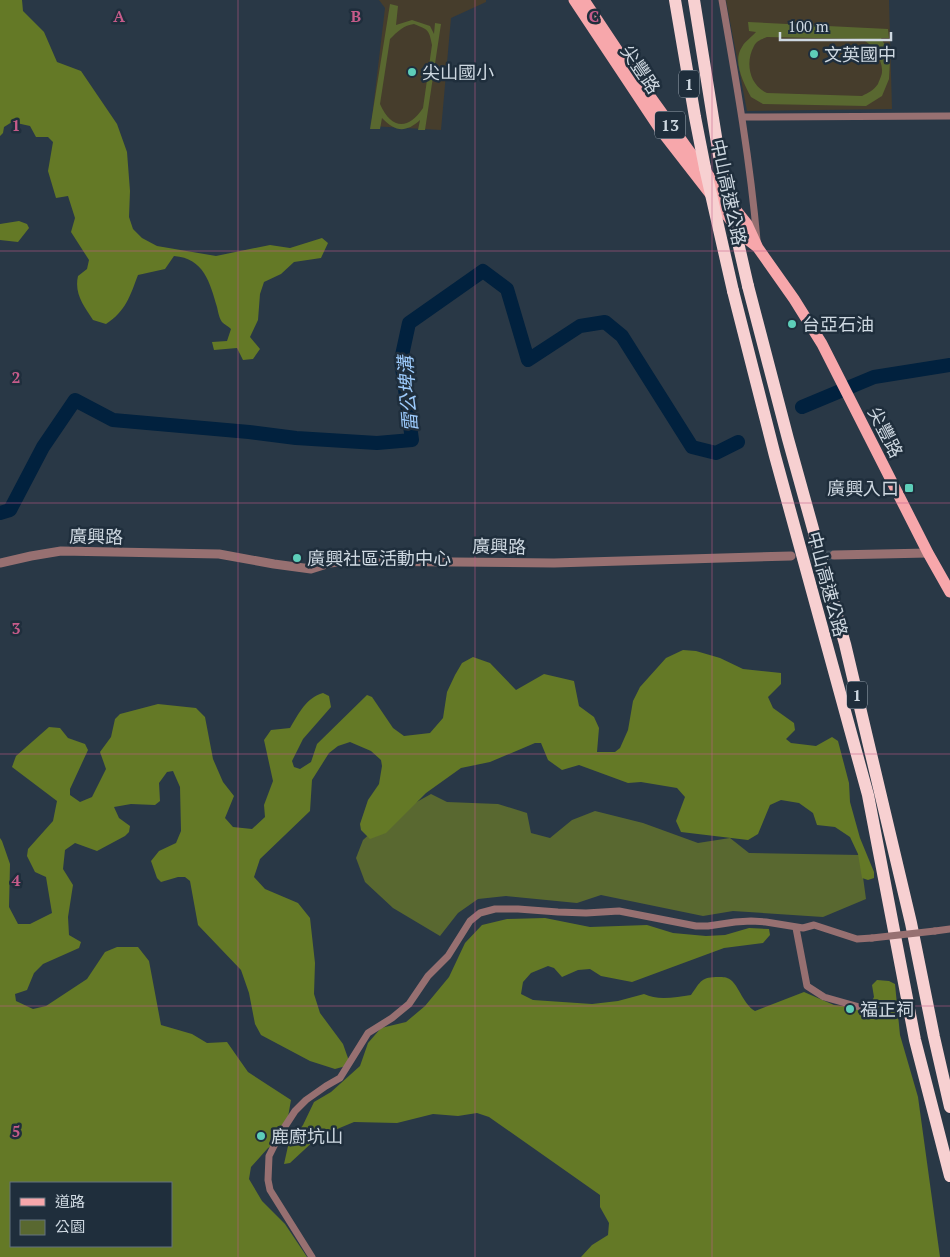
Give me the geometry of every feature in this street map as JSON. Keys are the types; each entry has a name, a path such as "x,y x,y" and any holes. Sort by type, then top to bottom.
{"highway":[{"name":"中山高速公路","path":"675,0 705,168 733,291 775,456 868,795 915,1040 950,1176"},
{"name":"中山高速公路","path":"694,0 721,168 748,286 790,448 845,644 911,923 950,1107"}],"main road":[{"name":"尖豐路","path":"574,0 658,128 743,236 758,248"},
{"name":"尖豐路","path":"584,0 624,60 690,152 747,224 758,248 794,299 822,344 928,553 950,592"}],"street":[{"path":"722,0 743,117 758,248"},
{"path":"743,117 950,116"},
{"name":"廣興路","path":"0,563 61,551 219,554 311,569 330,563 347,561 551,563 790,556"},
{"path":"834,555 928,553"},
{"path":"312,1257 270,1190 268,1180 269,1156 280,1134 296,1111 306,1100 340,1078 368,1033 392,1018 409,1004 428,976 448,956 470,920 480,913 495,909 558,912 619,911 696,926 751,921 796,928 814,925 857,939 950,929"},
{"path":"796,928 807,986 824,998 863,1008"}],"shaded area":[{"name":"尖山國小","path":"379,0 486,0 486,2 451,18 441,130 371,126 385,8"},
{"name":"文英國中","path":"726,0 889,0 892,109 747,111"}],"green space":[{"path":"0,0 22,0 23,11 44,32 57,62 81,71 117,124 127,152 130,191 129,217 133,229 142,238 157,246 216,256 270,245 290,248 322,238 328,243 321,258 294,262 281,274 264,282 260,294 258,320 250,337 260,349 253,359 243,360 237,348 214,350 212,342 227,341 231,329 219,317 212,289 204,273 192,261 184,258 174,256 165,269 138,275 126,303 113,319 106,324 93,320 81,300 77,288 78,276 87,269 89,260 71,232 75,218 68,196 56,198 48,171 53,142 48,137 36,137 30,126 12,122 4,127 3,133 0,136"},
{"path":"390,4 398,6 396,25 412,20 430,26 434,34 435,23 441,24 425,130 418,130 420,120 410,127 401,129 391,126 382,118 380,129 370,129","holes":["414,24 429,33 432,45 423,108 412,121 400,124 389,118 380,104 390,39 398,31"]},
{"path":"748,22 888,29 889,38 881,38 890,60 889,79 882,96 866,106 763,104 751,97 740,72 739,53 745,43 756,32 749,31","holes":["767,37 861,39 876,52 882,67 878,84 862,96 767,93 756,85 750,72 751,52 758,41"]},
{"path":"19,221 27,224 29,228 18,242 0,240 0,224"},
{"path":"683,650 696,651 720,658 743,669 781,673 781,684 768,697 773,708 794,723 795,730 786,739 791,743 816,746 832,737 838,741 849,783 850,802 860,838 874,872 874,878 868,880 862,878 858,854 850,837 835,827 817,825 813,813 799,803 781,800 770,805 758,834 748,840 681,832 676,821 685,797 677,788 641,782 628,783 579,765 562,770 548,760 541,743 535,743 490,762 461,768 426,793 386,833 370,839 361,830 360,824 368,800 379,784 381,760 371,751 350,742 338,746 329,753 312,780 310,811 260,859 254,877 265,889 298,903 310,918 315,963 314,994 320,1013 343,1044 349,1061 346,1066 335,1069 310,1061 261,1035 255,1024 249,993 241,970 198,925 190,881 185,877 178,877 161,882 157,878 151,861 159,851 176,843 181,831 180,787 173,771 167,772 159,783 160,801 155,805 131,804 114,807 119,818 130,826 129,832 125,836 97,851 75,843 65,850 63,869 73,885 68,917 69,935 81,942 79,948 43,964 34,973 27,990 15,994 16,1001 33,1009 46,1006 87,979 105,952 117,947 138,947 149,961 161,1025 192,1034 207,1043 227,1042 248,1072 291,1100 288,1117 273,1145 251,1167 249,1179 262,1201 285,1224 307,1257 0,1257 0,838 10,864 9,907 18,924 30,924 52,913 46,877 35,872 27,856 28,849 53,821 57,801 12,767 16,756 49,727 60,728 68,738 85,744 88,750 70,789 70,795 80,802 92,797 106,769 100,752 111,737 115,719 120,714 158,704 196,708 205,717 213,759 223,782 234,796 225,818 233,827 252,829 265,817 264,805 273,781 264,740 271,730 290,728 307,702 317,695 323,693 329,696 331,707 303,739 292,761 294,767 300,769 311,762 317,744 367,695 372,697 393,728 404,736 430,733 443,718 447,692 455,675 462,663 473,657 490,663 516,690 544,674 574,681 579,706 594,717 599,728 597,752 615,752 620,748 628,730 633,701 640,687 666,658"},
{"path":"431,794 447,802 498,804 527,813 531,833 550,838 572,820 595,811 643,823 698,843 730,838 749,853 860,855 866,899 823,917 733,911 703,916 601,895 577,903 506,896 478,899 458,913 440,936 393,908 365,882 356,858 363,840 386,819"},
{"path":"545,918 590,927 647,925 673,933 706,936 725,935 749,928 769,929 770,935 763,943 724,948 632,982 601,976 590,969 578,970 562,977 554,968 548,966 531,973 523,982 521,994 533,1000 592,1004 618,1001 644,994 661,998 679,997 691,995 705,979 726,977 734,983 747,1003 755,1011 804,992 834,1005 860,1008 871,1003 874,997 872,985 877,980 889,981 895,984 900,1035 918,1097 940,1257 581,1257 592,1245 608,1235 609,1223 600,1207 600,1195 489,1117 477,1113 458,1116 433,1114 397,1123 354,1122 318,1137 290,1163 284,1164 288,1146 303,1125 314,1102 331,1092 360,1066 368,1043 381,1028 406,1022 425,1006 449,977 465,943 482,925 507,919"}],"waterway":[{"name":"雷公埤溝","path":"0,513 10,510 43,447 75,400 113,420 296,438 377,443 412,440 401,360 409,323 483,271 507,289 528,360 580,326 605,322 622,336 692,447 716,453 738,442"},
{"name":"雷公埤溝","path":"802,407 874,377 950,365"}],"tunnel":[{"path":"797,556 834,555"}],"place":[{"name":"文英國中","path":"814,54"},
{"name":"尖山國小","path":"412,72"},
{"name":"台亞石油","path":"792,324"},
{"name":"廣興入口","path":"909,488"},
{"name":"廣興社區活動中心","path":"297,558"},
{"name":"福正祠","path":"850,1009"},
{"name":"鹿廚坑山","path":"261,1136"}]}
